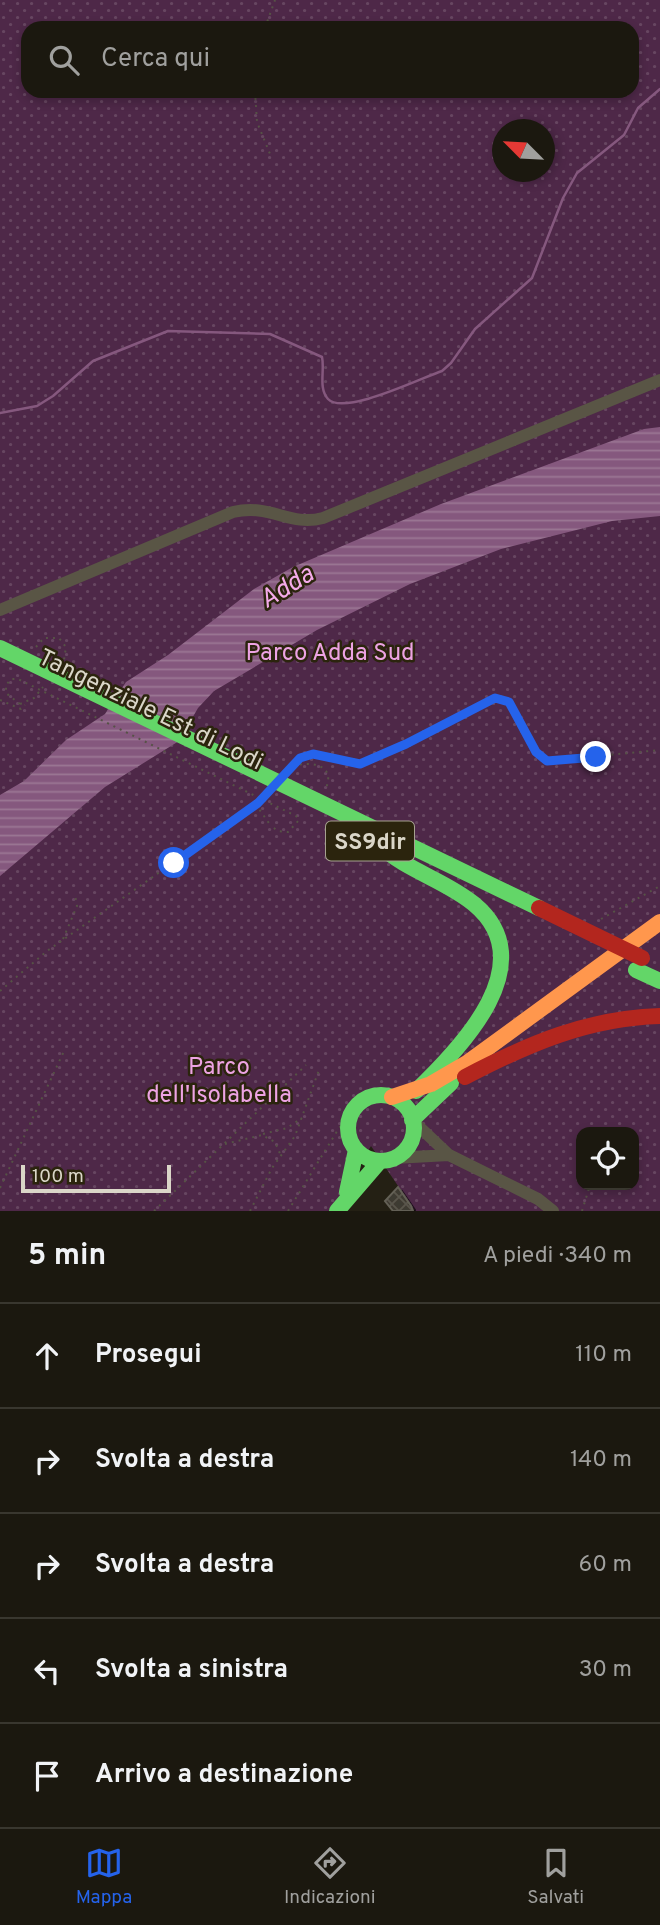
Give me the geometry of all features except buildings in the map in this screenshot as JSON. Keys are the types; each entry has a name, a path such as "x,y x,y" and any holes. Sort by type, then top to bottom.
{"main road":[{"name":"Tangenziale Est di Lodi","path":"0,648 639,964 660,981"},
{"name":"Tangenziale Est di Lodi","path":"0,662 379,845 639,964 660,966"},
{"path":"379,845 397,864 463,897 489,918 498,935 502,960 494,993 455,1053 416,1091"},
{"path":"387,1160 371,1160 356,1150 348,1130 349,1119 361,1101 371,1097 392,1097 416,1091 442,1078 507,1035 660,922"},
{"path":"440,1093 546,1037 588,1023 660,1016"},
{"path":"412,1120 507,1035"},
{"path":"341,1204 410,1142 412,1120 401,1102 392,1097"},
{"path":"341,1204 356,1150"}],"street":[{"path":"0,610 233,512 261,508 300,521 323,518 660,380"},
{"path":"412,1120 449,1155 538,1199 554,1211"},
{"path":"387,1160 449,1155"}],"path":[{"path":"268,21 275,0"},
{"path":"255,98 257,122 270,154"},
{"path":"35,651 44,638 55,636 64,643"},
{"path":"20,704 6,694 6,685 10,678 18,679 248,792 299,820 288,832 278,831 259,809 260,802"},
{"path":"284,775 300,758 313,754 354,764 370,760 495,698 509,702 536,752 547,761 660,750"},
{"path":"0,700 21,709 26,703"},
{"path":"292,766 314,764 324,767 328,784 320,792"},
{"path":"0,991 62,940 260,802 268,793"},
{"path":"601,919 660,886"},
{"path":"62,940 77,906 75,895"},
{"path":"0,1188 65,1049"},
{"path":"154,1211 306,1065"},
{"path":"250,1211 291,1144 319,1070"},
{"path":"224,1144 287,1128 303,1117"},
{"path":"288,1211 339,1128 349,1119"},
{"path":"258,1135 275,1142 281,1157"},
{"path":"582,1211 588,1190"}],"green space":[{"name":"Parco Adda Sud","path":"0,0 660,0 660,1211 415,1211 371,1146 331,1211 0,1211"}],"water":[{"name":"Adda","path":"660,427 660,516 612,521 501,549 410,584 317,630 214,691 198,708 179,741 105,787 0,876 0,795 24,781 66,740 105,714 126,682 168,655 254,589 293,567 441,504 644,429"}],"waterway":[{"path":"0,413 37,406 53,396 93,361 168,331 270,334 322,357 323,390 328,399 337,403 366,399 442,371 451,363 475,329 532,278 563,198 577,173 624,135 638,108 660,89"}],"traffic: fast":[{"path":"0,648 539,908"},
{"path":"379,845 402,862 451,888 474,904 493,927 501,951 499,977 473,1028 416,1091"},
{"path":"636,970 660,981"},
{"path":"412,1120 451,1083"},
{"path":"381,1095 394,1098 404,1105 411,1115 414,1128 411,1141 404,1151 394,1158 381,1161 368,1158 358,1151 351,1141 348,1128 351,1115 358,1105 368,1098 381,1095"},
{"path":"347,1192 356,1150"},
{"path":"337,1211 380,1161"}],"traffic: slow":[{"path":"392,1097 431,1084 467,1063 660,922"}],"traffic: jam":[{"path":"539,908 642,958"},
{"path":"465,1077 535,1044 583,1027 660,1016"}],"route":[{"path":"174,863 258,803 300,758 313,754 360,764 406,744 495,698 509,702 536,752 547,761 596,757"}],"park label":[{"name":"Parco dell'Isolabella","path":"219,1080"}]}
